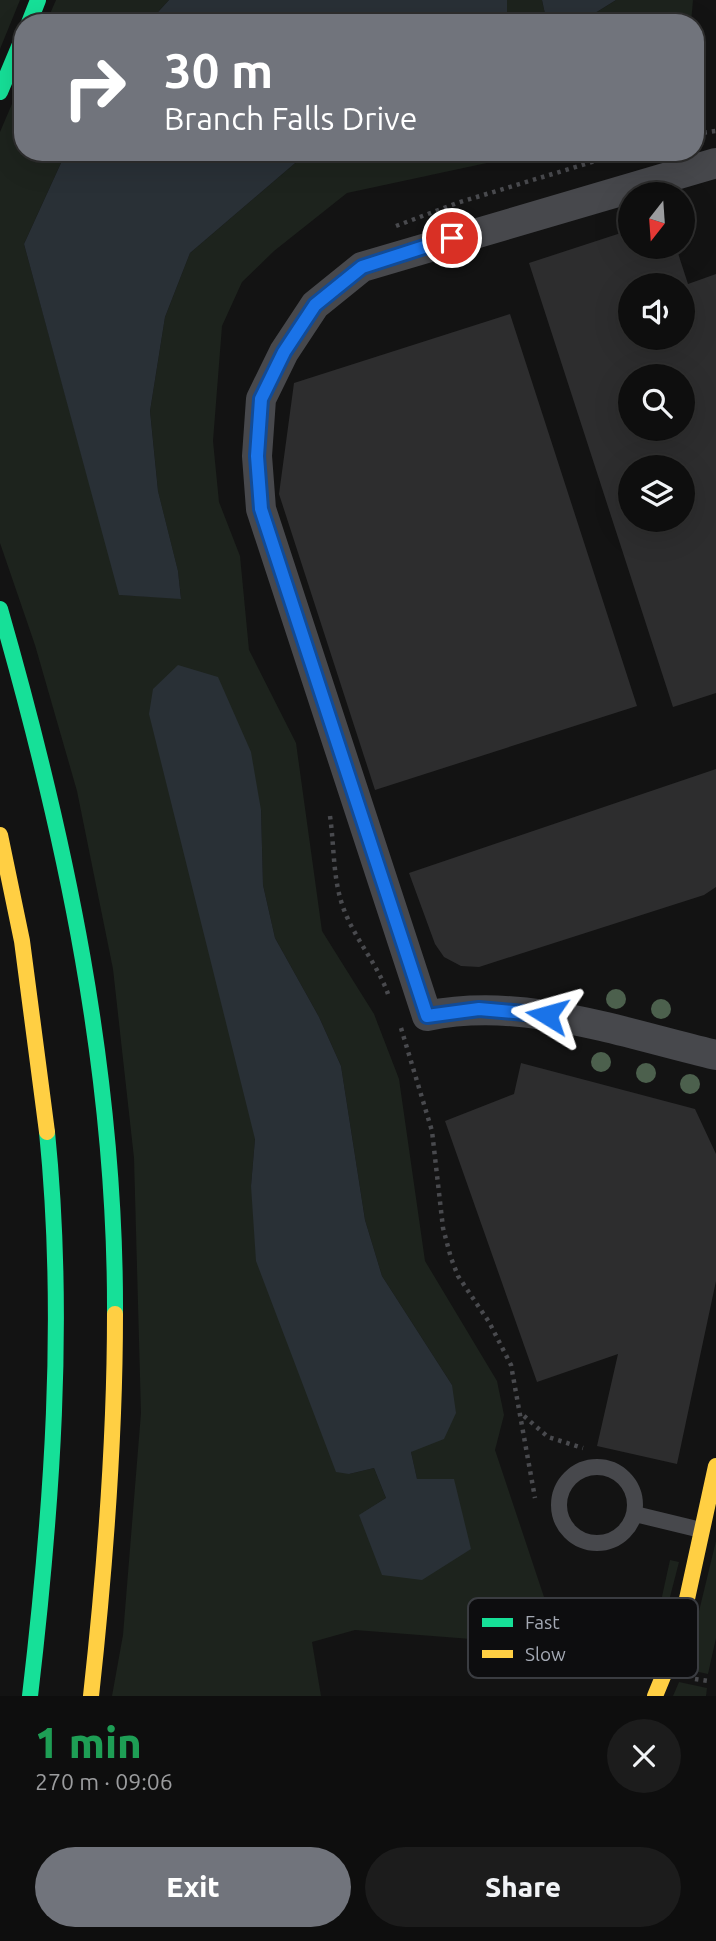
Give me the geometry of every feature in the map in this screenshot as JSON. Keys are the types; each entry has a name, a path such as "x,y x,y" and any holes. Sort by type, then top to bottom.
{"main road":[{"path":"0,92 14,59"},
{"path":"0,609 48,774 69,865 96,1025 109,1145 115,1240 115,1429 108,1548 91,1696"},
{"path":"0,835 24,955 40,1058 55,1242 57,1336 50,1517 30,1696"},
{"path":"687,1598 716,1466"},
{"path":"654,1696 662,1678"}],"street":[{"path":"716,163 362,267 315,305 284,352 261,399 257,456 261,509 427,1016 460,1009 507,1009 547,1015 716,1055"}],"lane":[{"path":"591,1466 603,1467 615,1471 632,1489 635,1514 630,1526 610,1541 584,1541 564,1526 558,1501 569,1478 591,1466"},
{"path":"635,1514 701,1530"}],"path":[{"path":"388,230 457,203 595,161"},
{"path":"330,811 337,890 347,917 377,967 392,1004"},
{"path":"396,1016 432,1131 443,1228 451,1258 458,1276 503,1345 511,1365 522,1412 535,1498"},
{"path":"522,1412 533,1427 548,1437 571,1447 583,1448"}],"shaded area":[{"path":"0,0 20,0 14,14 0,49"},
{"path":"56,0 169,0 156,14 50,14"},
{"path":"169,0 507,0 507,14 156,14"},
{"path":"507,0 542,0 545,14 507,14"},
{"path":"542,0 616,0 593,14 545,14"},
{"path":"616,0 693,0 692,14 593,14"},
{"path":"14,99 14,161 62,161 24,244 120,595 181,598 178,571 158,491 150,411 165,317 190,253 297,161 496,161 347,193 274,251 242,282 222,326 213,441 219,502 240,556 249,650 296,743 322,931 374,1014 399,1079 425,1261 497,1381 504,1415 495,1450 544,1598 468,1598 468,1639 355,1630 312,1642 321,1696 112,1696 123,1635 141,1413 134,1158 113,969 77,791 35,645 0,543 0,132","holes":["261,810 263,885 275,938 319,1017 341,1066 365,1220 382,1276 452,1385 411,1452 417,1479 359,1515 386,1498 374,1468 349,1474 251,1186 255,1139"]},
{"path":"62,161 297,161 190,253 165,317 150,411 158,491 178,571 181,599 119,595 24,244"},
{"path":"178,665 218,677 251,752 261,810 263,885 275,938 319,1017 341,1066 365,1220 382,1276 452,1385 456,1413 444,1439 411,1452 417,1479 454,1479 471,1549 422,1580 382,1575 359,1515 386,1498 374,1468 349,1474 336,1472 256,1261 251,1186 255,1139 149,714 153,689"},
{"path":"716,1541 716,1638 708,1674 698,1672 698,1615"},
{"path":"670,1560 679,1562 670,1598 662,1598"},
{"path":"679,1682 707,1688 706,1696 673,1696"}],"building":[{"path":"618,234 618,259 680,259 684,273 618,273 618,350 695,350 695,282 716,274 716,693 673,707 529,263"},
{"path":"510,314 637,706 375,790 279,494 294,383"},
{"path":"716,769 716,887 704,895 479,967 461,966 444,957 435,944 409,873"},
{"path":"521,1063 695,1109 716,1154 716,1281 677,1464 597,1446 618,1354 537,1382 445,1121 514,1094"}],"traffic: fast":[{"path":"33,14 38,0"},
{"path":"0,92 14,59"},
{"path":"0,609 46,782 83,958 107,1135 115,1314"},
{"path":"30,1696 45,1555 54,1414 55,1273 47,1132"}],"traffic: slow":[{"path":"0,835 22,941 47,1132"},
{"path":"91,1696 108,1506 115,1314"},
{"path":"687,1598 716,1466"},
{"path":"655,1696 662,1678"}],"route":[{"path":"452,238 362,267 315,305 284,352 261,399 257,456 261,509 427,1016 460,1009 507,1009 547,1015"}]}
